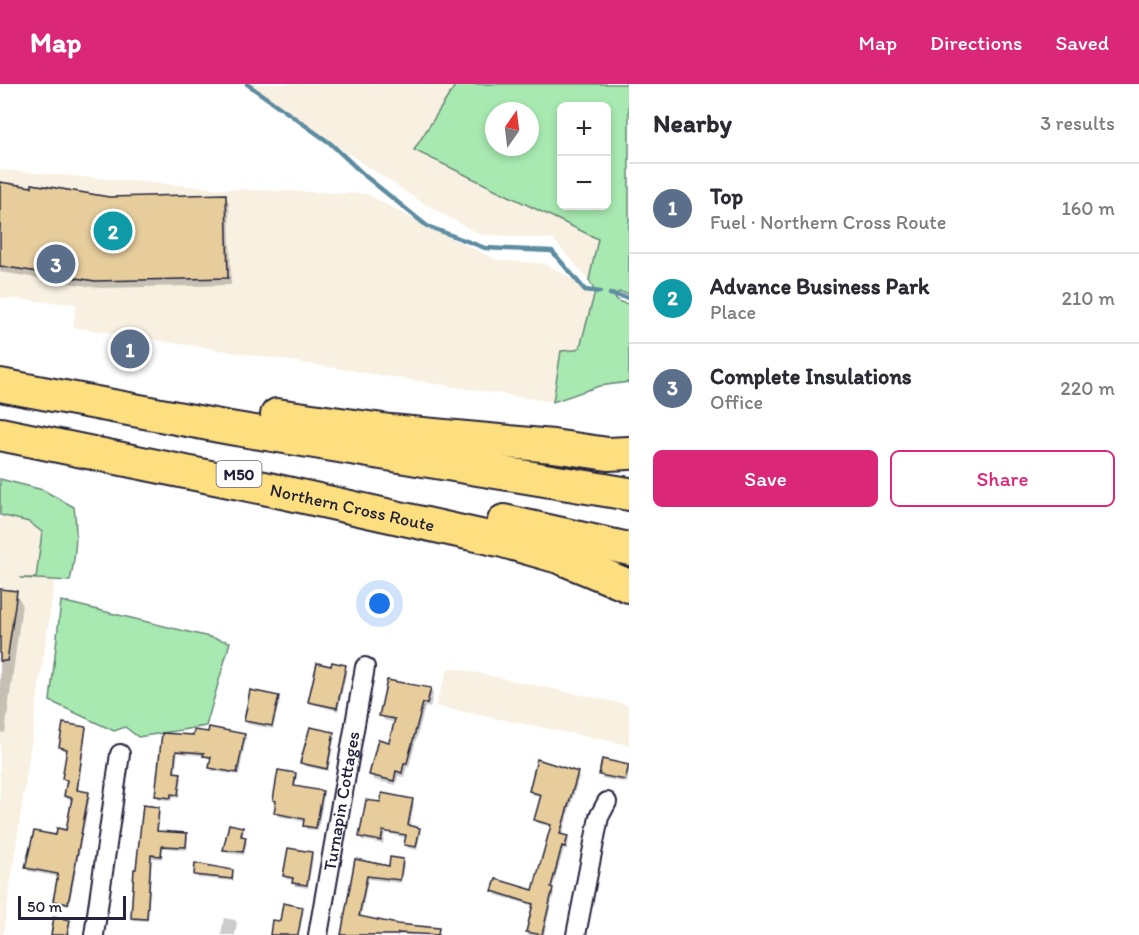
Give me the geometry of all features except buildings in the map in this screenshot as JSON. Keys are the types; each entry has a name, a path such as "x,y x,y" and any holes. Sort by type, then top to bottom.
{"highway":[{"path":"0,371 390,431 608,453 629,453"},
{"path":"0,385 230,428 629,494"},
{"name":"M50","path":"0,433 479,515 629,534"},
{"name":"Northern Cross Route","path":"0,433 503,541 559,557 629,586"},
{"path":"554,446 629,438"},
{"path":"479,515 629,549"}],"street":[{"name":"Turnapin Cottages","path":"318,935 365,667"},
{"path":"94,935 120,754"},
{"path":"576,935 600,817 607,802"}],"shaded area":[{"path":"243,84 456,84 415,150 598,239 589,280 553,239 479,234 423,203"},
{"path":"0,170 224,189 366,194 497,260 546,264 595,292 580,347 575,350 561,351 553,402 73,327 76,304 0,298"},
{"path":"0,504 64,517 3,935 0,935"},
{"path":"449,667 629,705 629,745 435,706"}],"green space":[{"path":"456,84 629,84 629,294 620,292 612,295 620,302 629,304 629,382 599,386 553,402 561,351 575,350 580,347 595,292 589,280 598,239 414,150"},
{"path":"0,479 43,490 74,507 76,544 70,581 20,578 36,578 42,532 29,522 0,515"},
{"path":"61,601 230,642 206,726 138,737 125,727 114,731 50,701"}],"waterway":[{"path":"247,84 330,143 364,175 427,226 485,248 552,251 585,290 600,292"},
{"path":"610,294 629,298"}],"place":[{"name":"Advance Business Park","path":"113,231"},
{"name":"Complete Insulations","path":"56,264"},
{"name":"Top","path":"130,349"}]}
